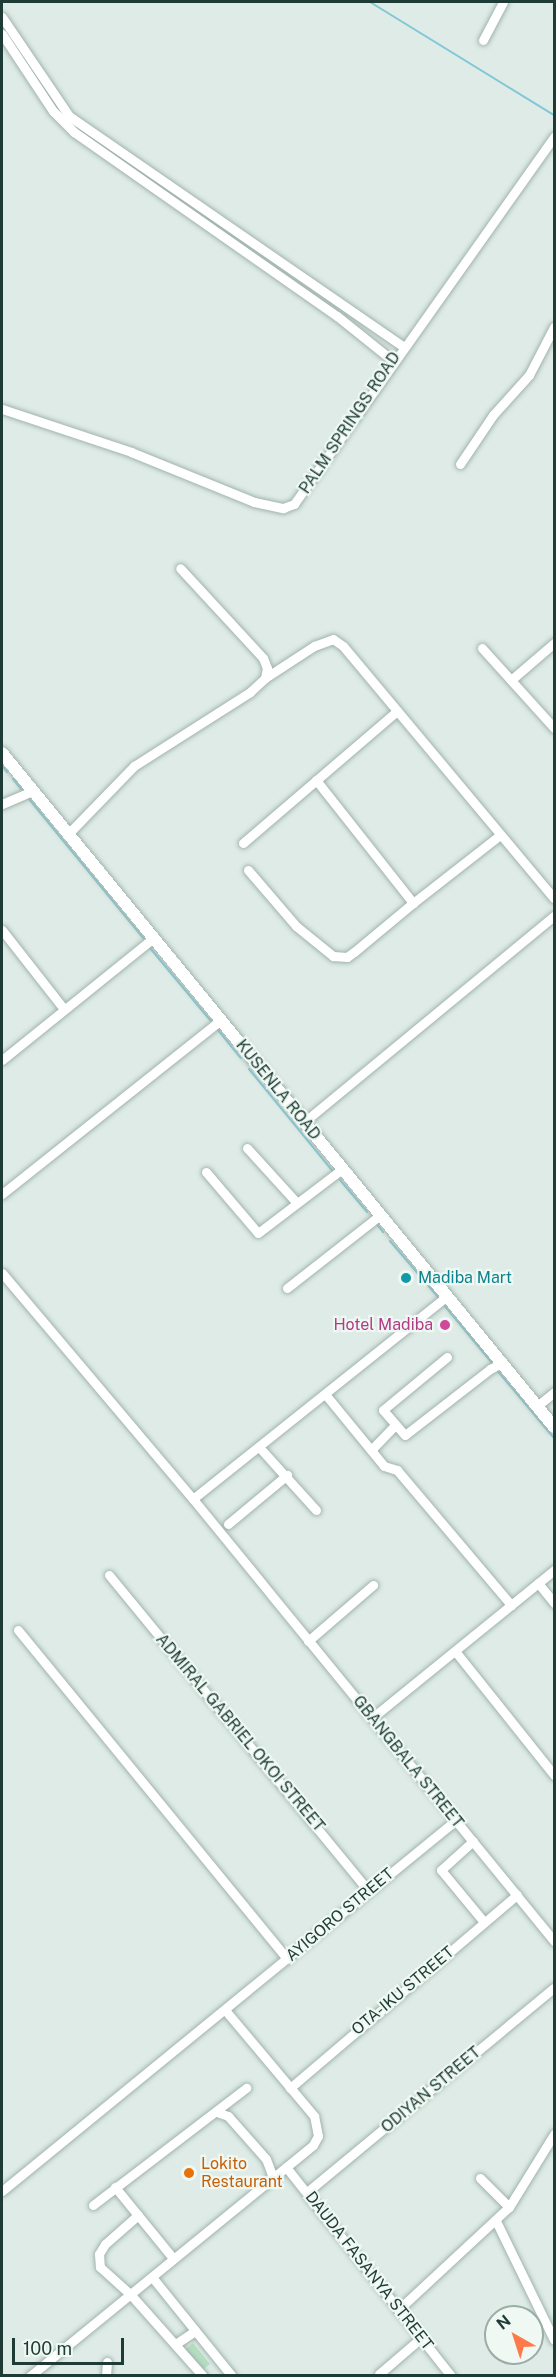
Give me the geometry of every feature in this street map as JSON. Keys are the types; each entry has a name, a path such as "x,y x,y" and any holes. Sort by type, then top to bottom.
{"main road":[{"name":"KUSENLA ROAD","path":"2,753 555,1427"}],"street":[{"path":"483,40 503,2"},
{"path":"2,17 60,105 80,125 342,306 373,323 403,346"},
{"path":"2,34 53,111 74,132 337,316 361,338 393,361"},
{"name":"PALM SPRINGS ROAD","path":"2,409 131,452 254,502 283,508 302,495 403,346 544,148 555,136"},
{"path":"544,148 555,146"},
{"path":"361,338 373,323"},
{"path":"459,464 493,415 529,375 555,327"},
{"path":"180,568 263,658 267,668 265,678"},
{"path":"68,834 134,766 250,692 265,678 314,646 333,639 343,646 500,835 555,897"},
{"path":"511,680 555,643"},
{"path":"482,648 555,728"},
{"path":"243,843 397,711"},
{"path":"316,780 413,903"},
{"path":"2,804 33,791"},
{"path":"248,870 296,926 333,956 347,957 500,835"},
{"path":"304,1122 555,916"},
{"path":"2,930 64,1009"},
{"path":"2,1060 153,938"},
{"path":"2,1194 221,1020"},
{"path":"247,1148 297,1203"},
{"path":"206,1172 258,1233 342,1168"},
{"path":"286,1288 380,1215"},
{"name":"GBANGBALA STREET","path":"2,1273 193,1499 555,1941"},
{"path":"193,1499 447,1296"},
{"path":"447,1357 383,1410 405,1435 490,1369 502,1363"},
{"path":"537,1406 555,1392"},
{"path":"325,1394 384,1466 397,1470 511,1605"},
{"path":"371,1450 395,1425"},
{"path":"259,1447 287,1475 316,1510"},
{"path":"228,1524 287,1475"},
{"path":"372,1718 555,1570"},
{"name":"ADMIRAL GABRIEL OKOI STREET","path":"109,1575 369,1891"},
{"path":"538,1583 555,1603"},
{"path":"308,1641 373,1586"},
{"path":"18,1630 287,1959"},
{"path":"455,1651 555,1775"},
{"name":"AYIGORO STREET","path":"2,2191 456,1820"},
{"path":"472,1841 441,1870 484,1922"},
{"name":"OTA-IKU STREET","path":"290,2088 517,1895"},
{"name":"ODIYAN STREET","path":"307,2192 555,1988"},
{"path":"30,2376 313,2145 318,2136 314,2116 225,2010"},
{"path":"93,2205 115,2187 122,2186 246,2088"},
{"path":"217,2112 228,2116 266,2159 273,2177"},
{"path":"399,2310 509,2207 555,2134"},
{"name":"DAUDA FASANYA STREET","path":"286,2167 451,2376"},
{"path":"480,2178 509,2207"},
{"path":"115,2187 173,2258"},
{"path":"138,2215 105,2244 98,2259 100,2267 131,2295 177,2343 203,2376"},
{"path":"496,2221 555,2340"},
{"path":"152,2277 232,2376"},
{"path":"177,2343 195,2331"},
{"path":"379,2374 421,2338"},
{"path":"106,2362 106,2376"}],"green space":[{"path":"193,2343 210,2364 200,2372 183,2351"}],"waterway":[{"path":"370,2 554,115"},
{"path":"2,766 7,772"},
{"path":"13,779 21,789"},
{"path":"29,799 143,938"},
{"path":"150,948 210,1020"},
{"path":"218,1030 241,1058"},
{"path":"249,1069 334,1173"},
{"path":"340,1180 367,1212"},
{"path":"375,1222 383,1232"},
{"path":"390,1241 438,1297"},
{"path":"444,1305 493,1364"},
{"path":"496,1369 554,1438"}],"place":[{"name":"Madiba Mart","path":"406,1278"},
{"name":"Hotel Madiba","path":"445,1325"},
{"name":"Lokito Restaurant","path":"189,2173"}]}
